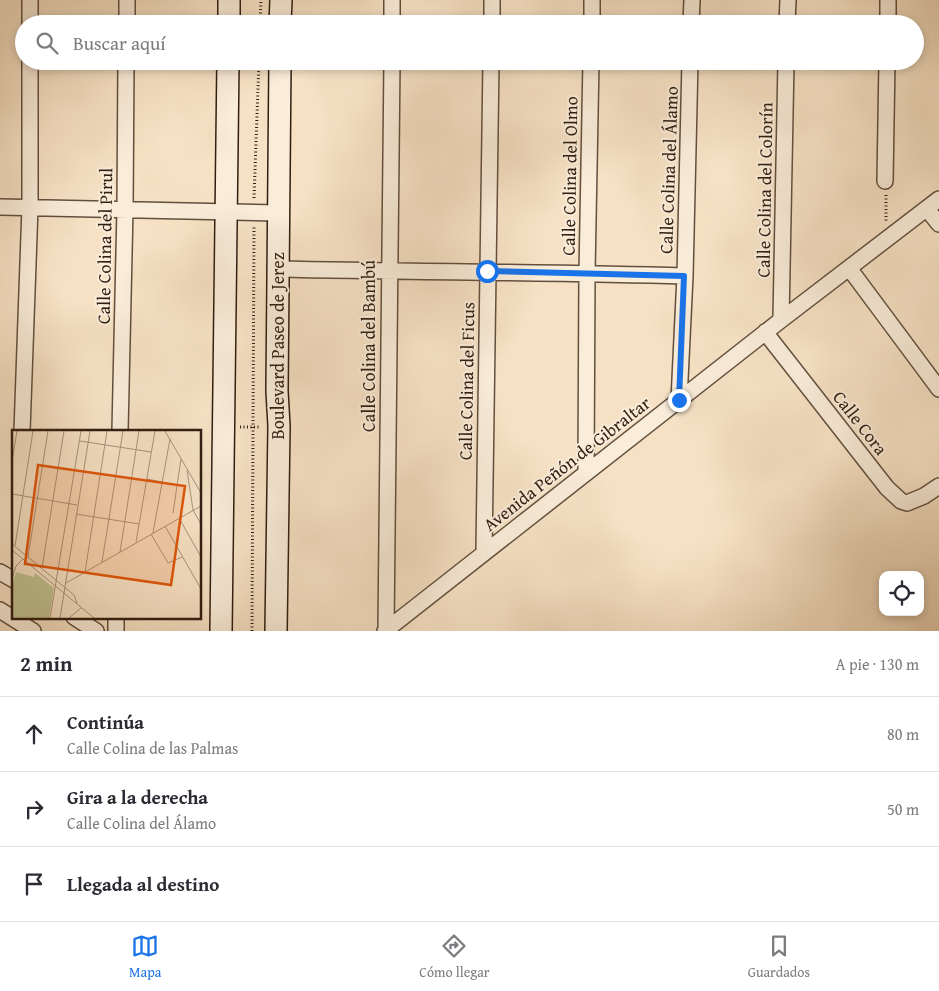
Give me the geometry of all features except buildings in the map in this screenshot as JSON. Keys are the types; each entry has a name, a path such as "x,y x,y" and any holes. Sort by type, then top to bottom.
{"main road":[{"path":"229,0 229,15"},
{"path":"280,0 280,15"},
{"path":"221,631 228,70"},
{"name":"Boulevard Paseo de Jerez","path":"276,631 280,70"}],"street":[{"path":"30,0 30,15"},
{"path":"127,0 127,15"},
{"path":"392,0 392,15"},
{"path":"492,0 492,15"},
{"path":"592,0 592,15"},
{"path":"691,15 692,0"},
{"path":"787,15 788,0"},
{"path":"888,0 888,15"},
{"path":"22,430 30,207 30,70"},
{"name":"Calle Colina del Pirul","path":"120,430 126,70"},
{"name":"Calle Colina del Bambú","path":"385,631 392,70"},
{"name":"Calle Colina del Ficus","path":"484,552 491,70"},
{"name":"Calle Colina del Olmo","path":"586,472 586,273 591,70"},
{"name":"Calle Colina del Álamo","path":"679,400 690,70"},
{"name":"Calle Colina del Colorín","path":"781,320 786,70"},
{"path":"885,181 887,70"},
{"path":"933,204 939,224"},
{"name":"Avenida Peñón de Gibraltar","path":"385,631 765,332 933,204"},
{"path":"0,206 278,213"},
{"path":"849,268 939,389"},
{"path":"278,269 388,272 487,271 684,276"},
{"name":"Calle Cora","path":"765,332 895,496 907,503 924,496 939,486"},
{"path":"0,572 12,579"},
{"path":"0,610 12,618"},
{"path":"12,618 32,631"},
{"path":"76,618 96,631"},
{"path":"116,618 116,631"}],"path":[{"path":"260,0 260,15"},
{"path":"252,631 254,213 259,70"},
{"path":"885,181 886,240"},
{"path":"224,427 278,426"}],"route":[{"path":"487,271 684,276 679,400"}]}
